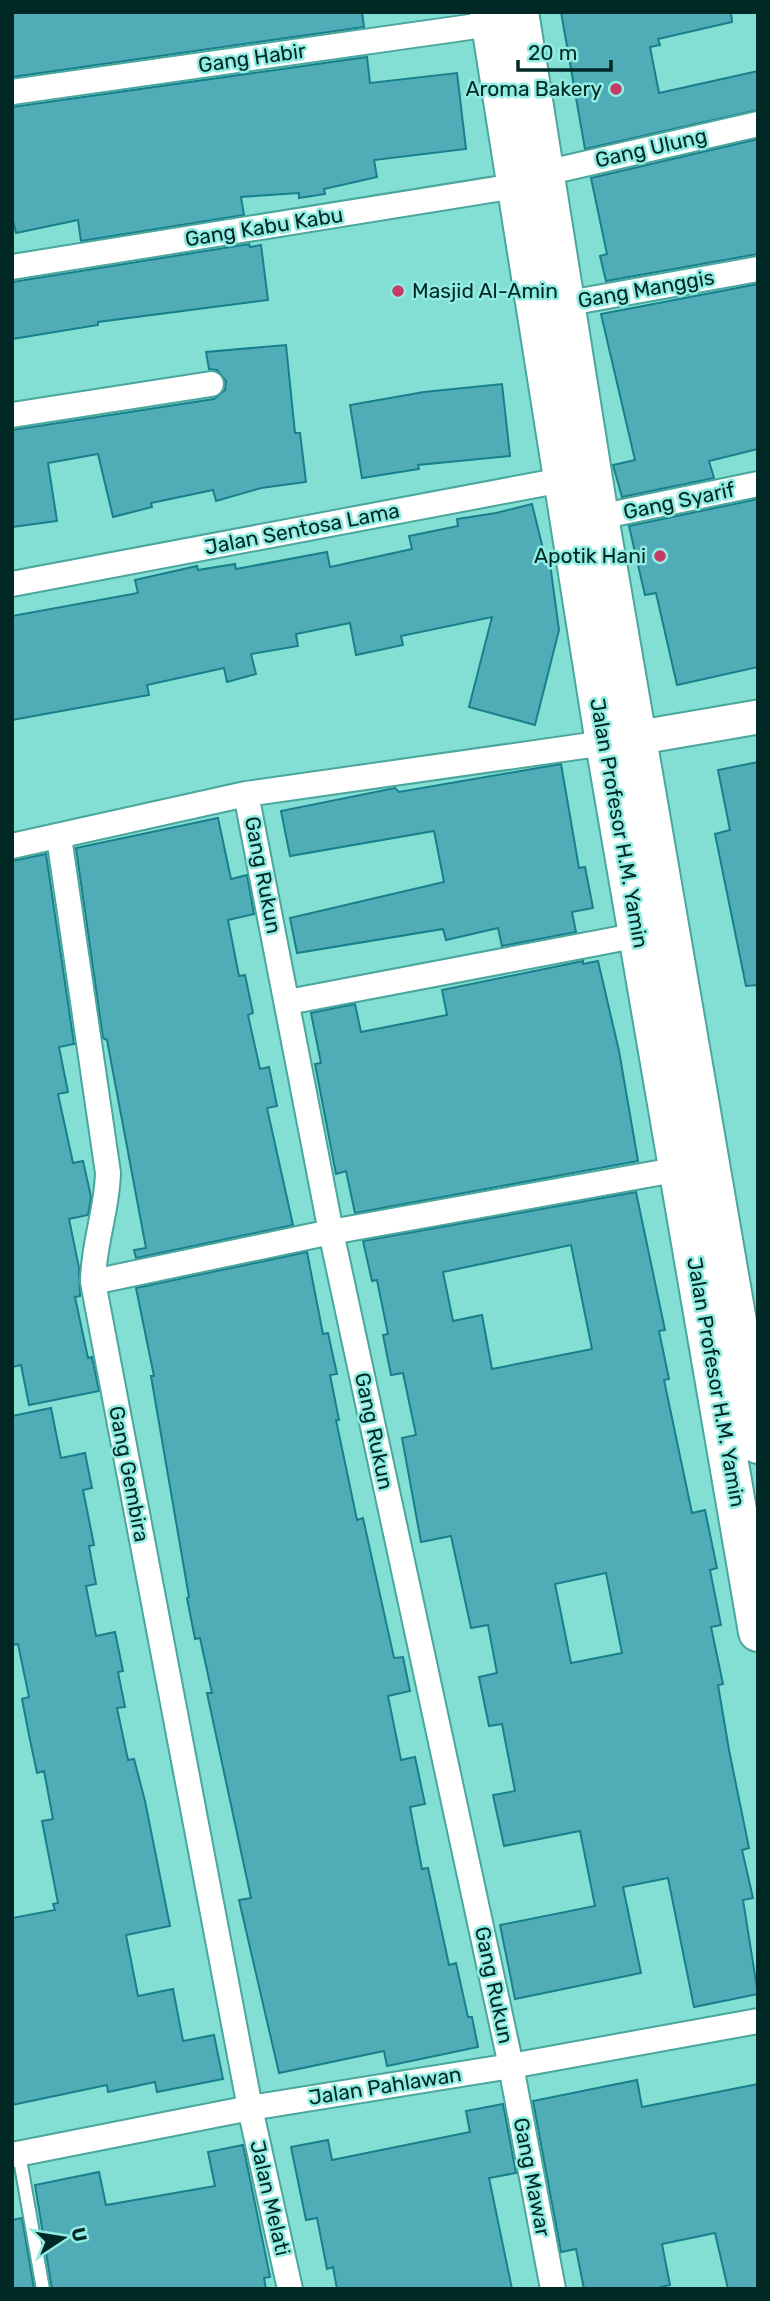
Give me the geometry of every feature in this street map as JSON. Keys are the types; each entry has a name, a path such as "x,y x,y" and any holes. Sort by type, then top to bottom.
{"main road":[{"name":"Jalan Profesor H.M. Yamin","path":"500,16 530,179 622,740 687,1149 758,1632"},
{"name":"Jalan Profesor H.M. Yamin","path":"622,740 639,935 758,1444"}],"street":[{"name":"Gang Habir","path":"12,92 500,16"},
{"name":"Gang Ulung","path":"530,179 758,124"},
{"name":"Gang Kabu Kabu","path":"12,267 530,179"},
{"name":"Gang Manggis","path":"550,307 758,269"},
{"path":"12,415 211,384"},
{"name":"Jalan Sentosa Lama","path":"12,583 577,477"},
{"name":"Gang Syarif","path":"584,519 758,484"},
{"path":"12,846 246,794 622,740 758,717"},
{"name":"Gang Rukun","path":"246,794 331,1232 511,2066"},
{"name":"Gang Gembira","path":"59,837 108,1173 107,1203 95,1248 93,1282 250,2108"},
{"path":"288,1002 639,935"},
{"path":"93,1282 331,1232 687,1149"},
{"name":"Jalan Pahlawan","path":"16,2154 250,2108 511,2066 758,2021"},
{"name":"Gang Mawar","path":"511,2066 553,2289"},
{"name":"Jalan Melati","path":"250,2108 290,2289"}],"lane":[{"path":"16,2154 43,2289"}],"building":[{"path":"12,12 362,12 364,27 12,77"},
{"path":"561,12 731,12 732,22 658,39 660,45 650,47 659,93 758,71 758,110 585,149"},
{"path":"367,57 370,83 457,73 466,149 374,160 377,177 324,189 325,194 299,198 299,193 241,197 244,215 81,241 78,220 16,233 12,216 12,107"},
{"path":"758,139 758,254 606,281 600,256 607,254 591,178"},
{"path":"249,244 250,247 261,245 268,300 98,322 98,325 12,339 12,282"},
{"path":"758,284 758,449 709,461 714,478 622,497 613,465 635,460 601,314"},
{"path":"286,345 295,433 300,433 306,482 261,488 216,501 213,490 151,503 152,507 113,517 98,454 48,463 57,521 12,527 12,430 214,399 225,390 226,381 217,370 209,369 206,352"},
{"path":"502,384 510,456 418,465 419,469 362,478 350,405 424,392"},
{"path":"758,499 758,667 677,685 656,593 645,595 629,526"},
{"path":"532,504 545,557 549,556 559,630 535,725 469,707 492,617 401,636 403,645 356,655 350,623 296,634 298,646 251,654 256,674 227,682 224,668 147,685 149,695 12,720 12,616 138,593 135,580 197,566 198,570 235,564 236,569 327,552 330,567 412,549 409,536 458,526 457,519"},
{"path":"758,762 758,985 746,986 715,834 730,830 718,770"},
{"path":"561,764 579,868 585,867 593,908 572,912 576,932 502,946 498,928 446,940 443,929 297,953 290,918 444,882 434,831 290,856 281,811 395,788 399,792"},
{"path":"218,818 231,879 247,875 254,914 228,920 239,976 245,975 253,1013 248,1015 260,1069 269,1067 277,1106 267,1108 293,1225 136,1258 134,1250 146,1248 107,1040 103,1038 76,848"},
{"path":"46,854 74,1044 59,1047 68,1092 58,1094 73,1163 83,1161 91,1197 88,1215 69,1219 79,1268 80,1296 75,1297 88,1358 92,1357 99,1391 29,1405 21,1365 12,1367 12,861"},
{"path":"583,961 583,964 598,961 619,1051 638,1161 355,1213 346,1171 336,1174 315,1064 321,1063 311,1013 355,1004 361,1032 447,1015 442,990"},
{"path":"636,1192 665,1330 659,1331 669,1379 664,1380 692,1513 705,1510 717,1568 710,1570 721,1625 711,1627 723,1684 718,1685 729,1750 749,1848 742,1850 753,1898 743,1900 758,1994 694,2007 668,1878 623,1887 641,1973 515,1999 500,1925 595,1906 580,1831 504,1846 493,1795 515,1791 502,1724 489,1726 479,1677 497,1673 488,1625 471,1628 451,1536 421,1542 402,1438 416,1435 403,1373 391,1375 383,1335 388,1334 377,1280 372,1281 363,1241","holes":["571,1245 592,1349 492,1369 482,1315 453,1321 443,1272","606,1573 622,1653 571,1663 555,1584"]},
{"path":"307,1252 323,1334 328,1333 337,1374 330,1375 339,1420 336,1420 357,1520 363,1518 394,1658 403,1657 410,1691 388,1696 401,1760 415,1757 425,1804 410,1807 422,1869 428,1868 449,1965 456,1963 478,2047 387,2066 384,2051 279,2073 239,1900 251,1898 207,1693 212,1693 200,1638 195,1639 187,1598 189,1597 151,1376 154,1376 136,1288"},
{"path":"51,1408 61,1458 85,1453 92,1488 83,1490 94,1545 89,1546 96,1584 86,1586 96,1636 115,1632 123,1671 118,1672 125,1707 117,1708 128,1760 134,1759 145,1801 170,1926 126,1935 138,1996 173,1989 183,2041 214,2035 223,2079 157,2092 155,2082 108,2092 107,2085 12,2105 12,1918 55,1910 53,1904 58,1903 42,1821 53,1819 44,1771 37,1773 29,1735 22,1699 29,1697 18,1644 12,1645 12,1416"},
{"path":"637,2080 642,2107 758,2084 758,2289 728,2289 715,2233 662,2244 670,2285 653,2289 584,2289 576,2249 561,2252 533,2101"},
{"path":"503,2104 516,2173 489,2178 512,2289 337,2289 333,2267 327,2269 317,2218 306,2220 291,2147 328,2140 332,2160 470,2132 466,2111"},
{"path":"243,2145 270,2277 264,2278 266,2289 52,2289 35,2185 99,2172 106,2205 215,2186 208,2152"},
{"path":"22,2218 34,2289 12,2289 12,2220"}],"place":[{"name":"Aroma Bakery","path":"616,89"},
{"name":"Masjid Al-Amin","path":"398,291"},
{"name":"Apotik Hani","path":"660,556"}]}
